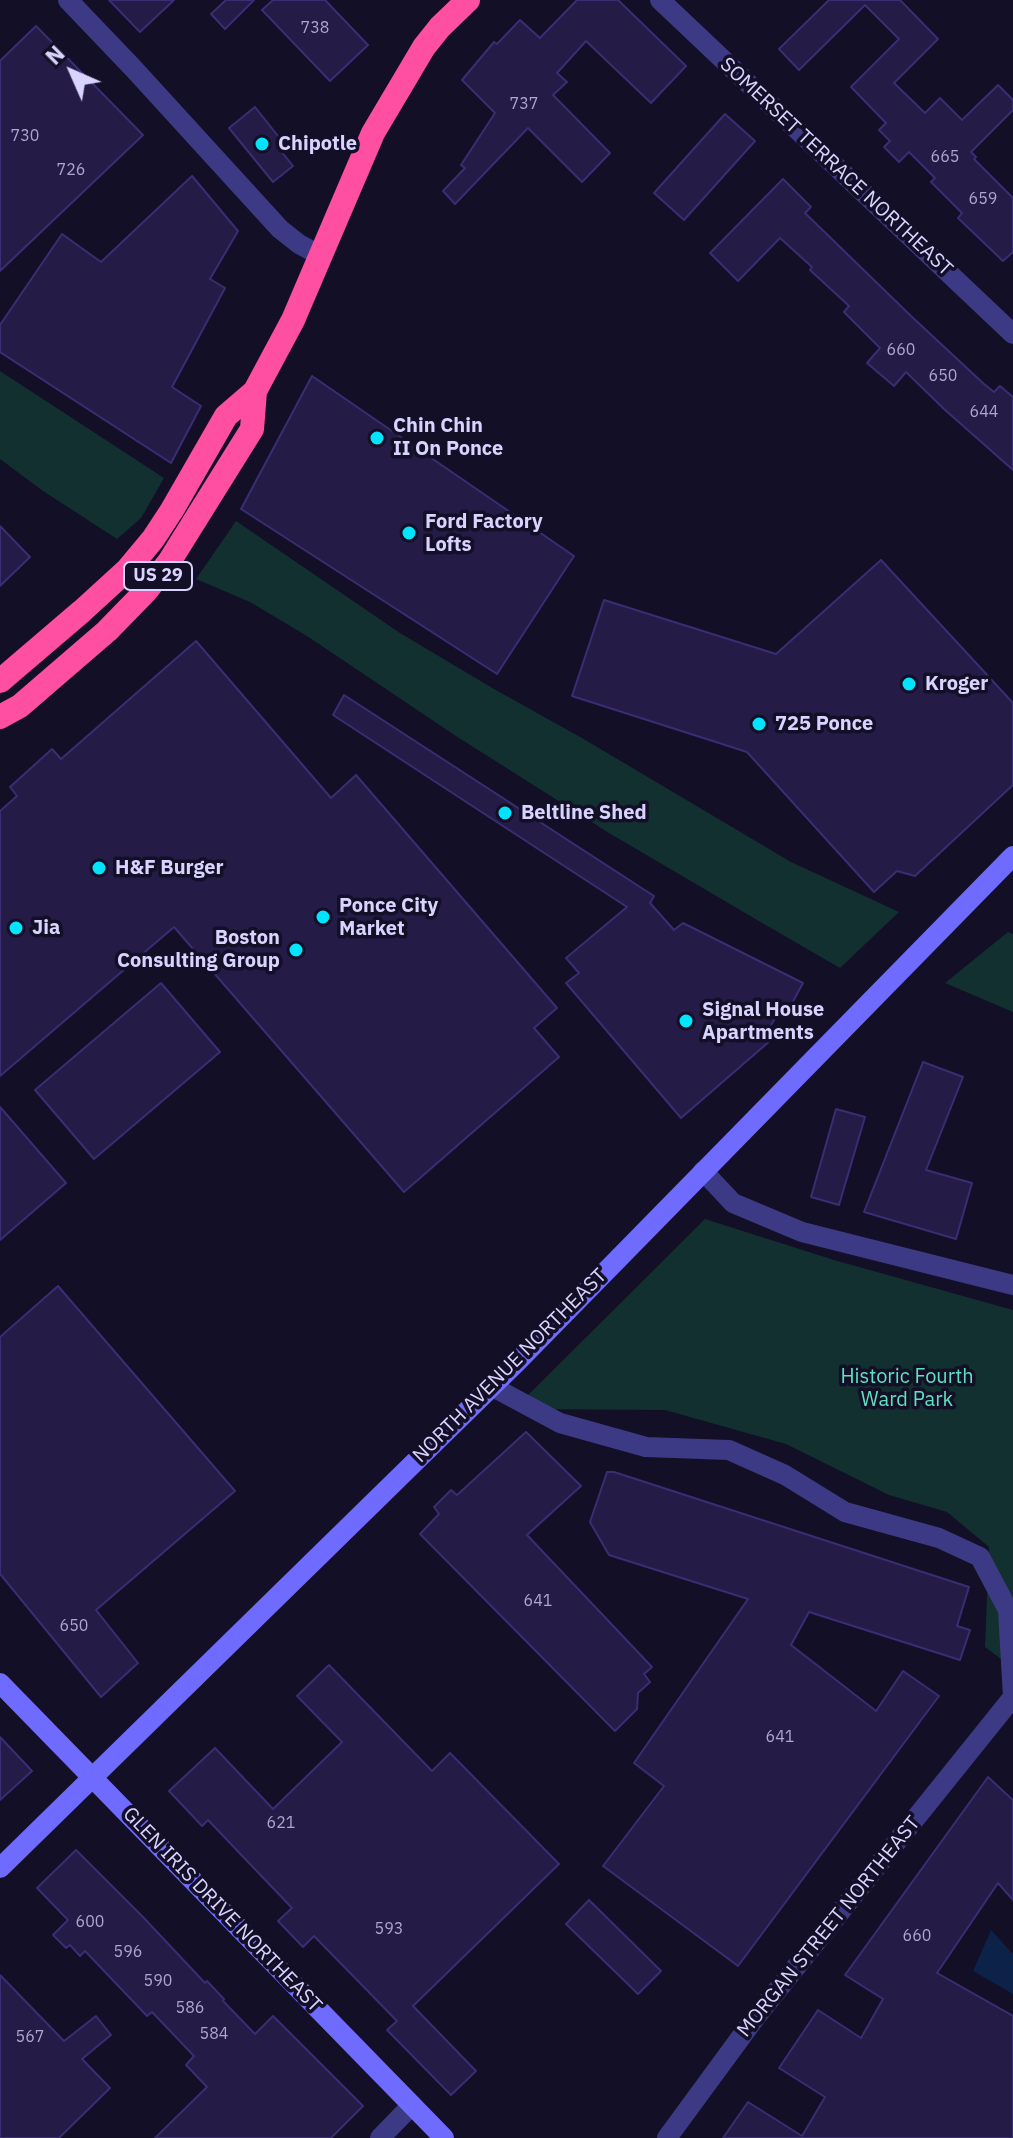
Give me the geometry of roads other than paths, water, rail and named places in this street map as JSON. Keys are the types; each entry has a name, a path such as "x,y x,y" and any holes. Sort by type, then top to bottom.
{"highway":[{"name":"US 29","path":"0,681 128,569 159,529 226,416 255,391 293,320 373,133 424,47 468,0"},
{"name":"US 29","path":"0,717 20,706 107,631 169,562 252,429 255,391"}],"main road":[{"name":"NORTH AVENUE NORTHEAST","path":"0,1868 491,1386 1013,856"},
{"name":"GLEN IRIS DRIVE NORTHEAST","path":"0,1683 444,2138"}],"street":[{"path":"68,0 280,229 321,256"},
{"name":"SOMERSET TERRACE NORTHEAST","path":"660,0 1013,334"},
{"path":"703,1171 733,1203 802,1232 1013,1285"},
{"path":"491,1386 560,1423 646,1447 729,1450 785,1475 845,1512 939,1538 980,1557 1008,1610 1013,1697"},
{"name":"MORGAN STREET NORTHEAST","path":"667,2138 755,2018 1013,1697"},
{"path":"380,2138 412,2105"}],"water":[{"path":"991,1930 1013,1954 1013,1994 973,1971"}],"place":[{"name":"Chipotle","path":"262,144"},
{"name":"Chin Chin II On Ponce","path":"377,438"},
{"name":"Ford Factory Lofts","path":"409,533"},
{"name":"Kroger","path":"909,684"},
{"name":"725 Ponce","path":"759,724"},
{"name":"Beltline Shed","path":"505,813"},
{"name":"H&F Burger","path":"99,868"},
{"name":"Ponce City Market","path":"323,917"},
{"name":"Jia","path":"16,928"},
{"name":"Boston Consulting Group","path":"296,950"},
{"name":"Signal House Apartments","path":"686,1021"}],"park label":[{"name":"Historic Fourth Ward Park","path":"907,1388"}]}
